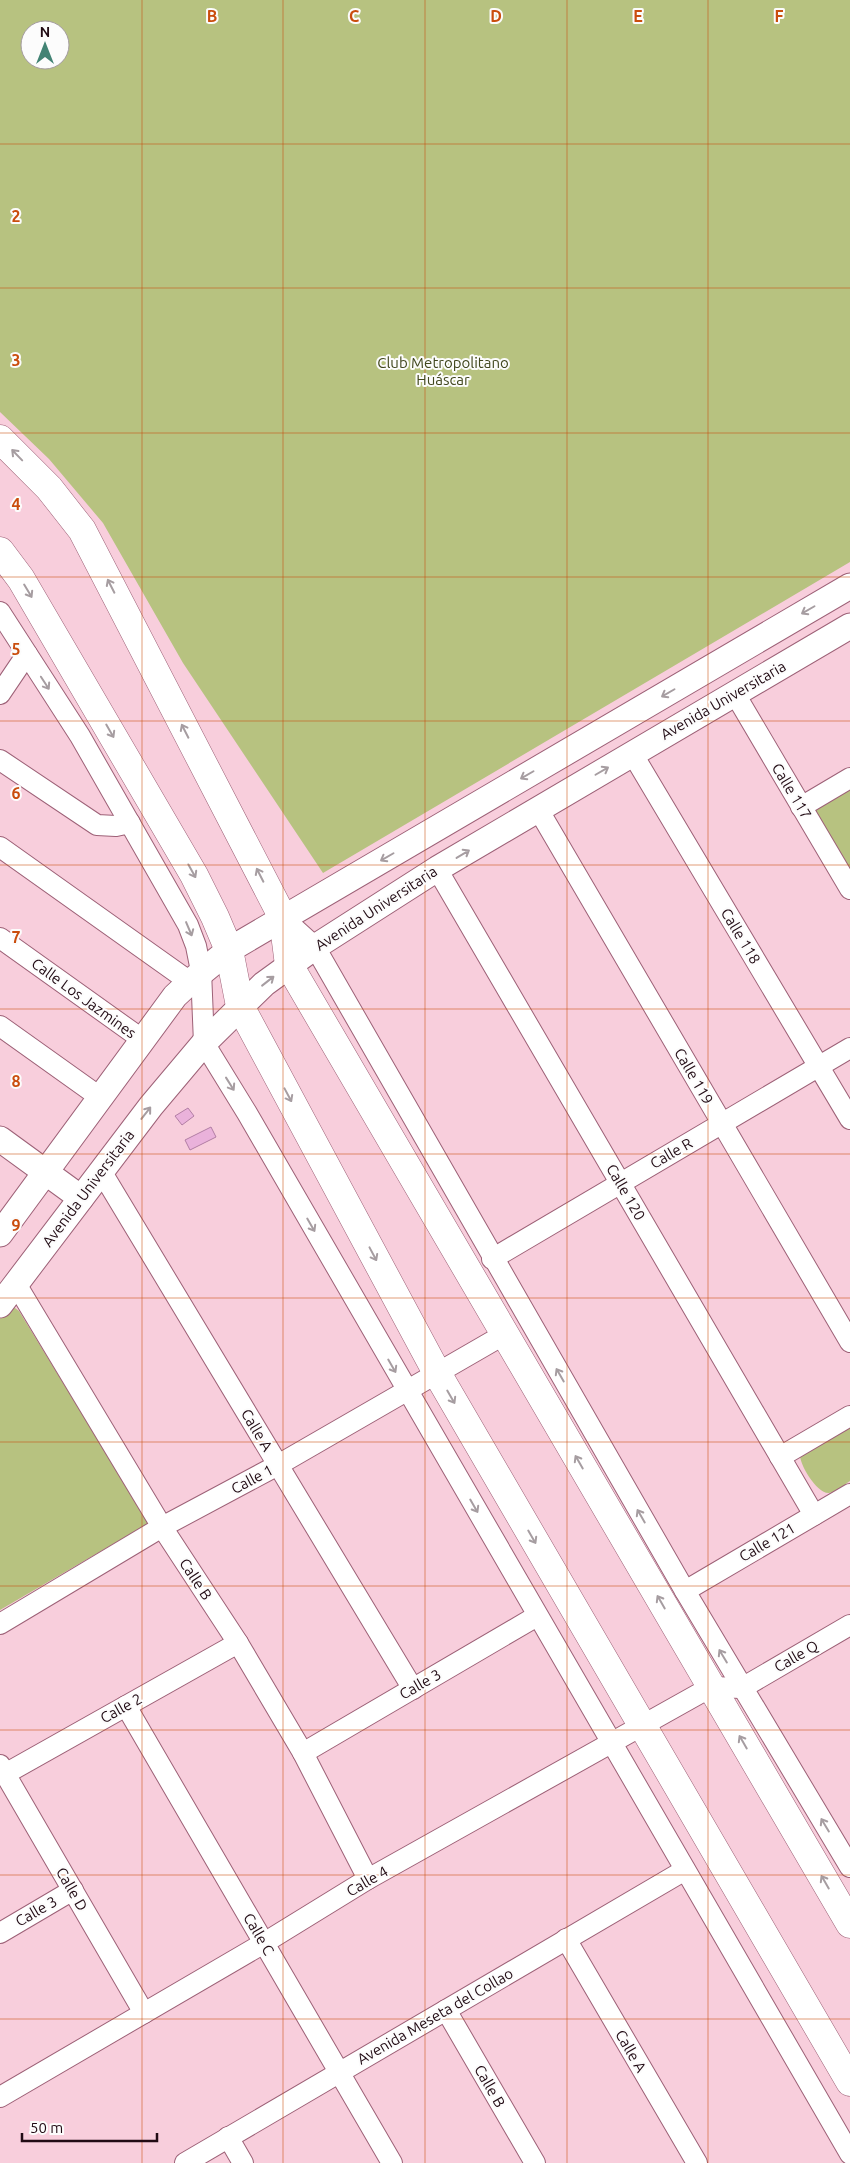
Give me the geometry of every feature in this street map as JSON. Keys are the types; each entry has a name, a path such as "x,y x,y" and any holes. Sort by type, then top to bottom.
{"main road":[{"path":"0,439 50,488 82,530 283,918 289,966 850,1924"},
{"path":"0,551 21,579 194,875 229,950 240,1006 437,1373 850,2082"}],"street":[{"path":"0,1234 176,996 195,976 229,950 850,586"},
{"path":"0,612 80,736 188,925 204,1043 257,1129 406,1391 850,2154"},
{"name":"Avenida Universitaria","path":"0,1305 151,1106 204,1043 264,984 315,947 437,869 850,626"},
{"path":"3,683 27,654"},
{"name":"Calle 117","path":"735,694 850,889"},
{"name":"Calle 118","path":"632,753 850,1119"},
{"path":"0,760 97,825 116,826 130,822"},
{"path":"801,807 850,778"},
{"name":"Calle 119","path":"538,809 850,1342"},
{"path":"0,847 195,976"},
{"name":"Calle 120","path":"437,869 814,1515"},
{"path":"283,918 315,947 492,1259 685,1591 850,1867"},
{"name":"Calle Los Jazmines","path":"0,938 143,1040"},
{"path":"0,1026 101,1098"},
{"name":"Calle R","path":"492,1259 850,1048"},
{"path":"0,1140 80,1198"},
{"name":"Calle A","path":"101,1171 413,1688"},
{"name":"Calle B","path":"16,1284 162,1527 238,1643 304,1753 368,1880"},
{"name":"Calle 1","path":"0,1624 162,1527 278,1465 505,1334"},
{"path":"780,1457 850,1416"},
{"name":"Calle 121","path":"685,1591 850,1494"},
{"name":"Calle 3","path":"304,1753 537,1616"},
{"name":"Calle Q","path":"742,1688 850,1625"},
{"name":"Calle 2","path":"2,1770 126,1706 238,1643"},
{"path":"711,1687 742,1688"},
{"name":"Calle 4","path":"0,2097 368,1880 711,1687"},
{"name":"Calle C","path":"126,1706 392,2163"},
{"name":"Calle D","path":"2,1770 144,2013"},
{"name":"Avenida Meseta del Collao","path":"185,2163 685,1870"},
{"name":"Calle 3","path":"0,1933 73,1890"},
{"name":"Calle A","path":"566,1939 697,2163"},
{"name":"Calle B","path":"446,2010 535,2163"},
{"path":"228,2137 243,2163"}],"green space":[{"name":"Club Metropolitano Huáscar","path":"0,0 850,0 850,562 323,873 183,663 103,523 49,459 0,412"},
{"path":"850,791 850,879 815,811 816,807"},
{"path":"15,1308 19,1311 149,1523 0,1610 0,1319 9,1309"},
{"path":"850,1424 850,1481 834,1491 824,1492 810,1478 802,1464 800,1454"}],"building":[{"path":"188,1108 194,1116 182,1125 175,1116"},
{"path":"211,1127 216,1137 190,1150 185,1140"}]}
